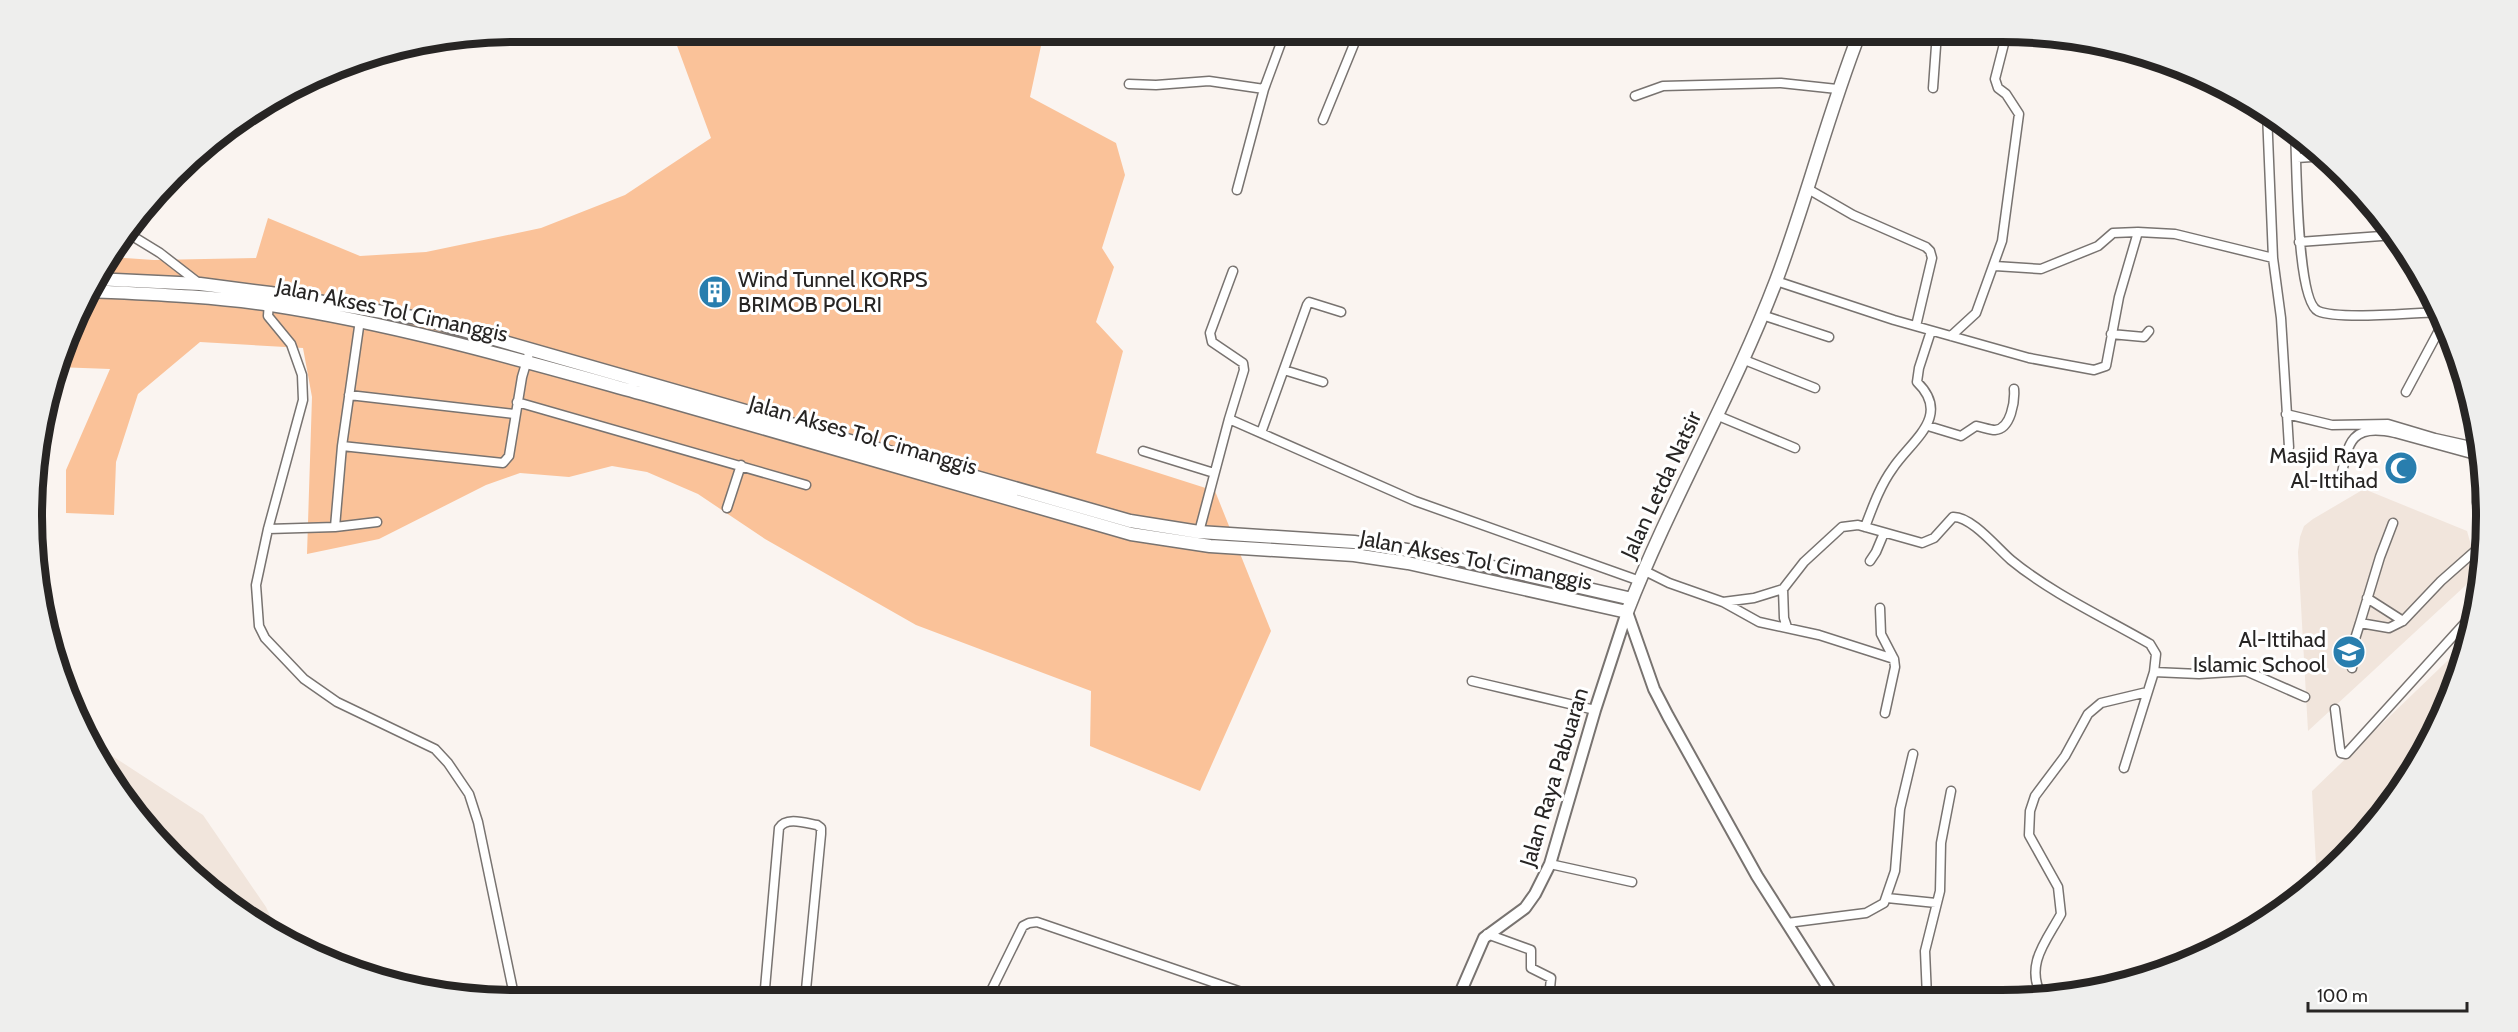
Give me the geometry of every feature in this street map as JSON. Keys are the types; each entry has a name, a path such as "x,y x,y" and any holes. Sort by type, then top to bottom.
{"main road":[{"name":"Jalan Letda Natsir","path":"1627,612 1776,281 1808,189 1837,89 1856,42"},
{"path":"105,280 199,291"},
{"name":"Jalan Akses Tol Cimanggis","path":"99,291 199,291 269,299 528,356 1131,534 1210,546 1354,555 1408,563 1627,612"},
{"path":"269,299 424,320 528,356 1130,521 1199,532 1354,542 1408,550 1440,555 1632,599"}],"street":[{"path":"1237,190 1264,89 1281,42"},
{"path":"1323,120 1355,42"},
{"path":"1933,88 1936,42"},
{"path":"1951,336 1976,313 1995,266 2002,241 2019,114 2006,94 1998,88 1995,79 2004,42"},
{"path":"1129,84 1156,86 1209,81 1264,89"},
{"path":"1635,96 1662,86 1781,83 1837,89"},
{"path":"2267,124 2273,258 2280,318 2289,447"},
{"path":"2295,144 2299,242 2307,299 2315,310 2333,315 2430,312"},
{"path":"2296,158 2311,157"},
{"path":"1808,189 1853,214 1930,251 1932,258 1916,326"},
{"path":"1995,266 2041,269 2098,246 2113,233 2138,232 2175,234 2273,258"},
{"path":"1776,281 1931,331 2029,358 2094,370 2106,366 2111,334 2138,232"},
{"path":"2299,242 2384,236"},
{"path":"133,237 160,253 199,291"},
{"path":"1199,532 1244,370 1243,363 1212,342 1210,333 1233,271"},
{"path":"269,299 268,316 291,344 302,375 303,400 268,529 256,585 259,626 265,638 304,680 337,702 435,749 448,763 469,794 478,822 513,990"},
{"path":"1261,433 1309,302 1341,312"},
{"path":"1762,315 1829,338"},
{"path":"335,527 342,446 360,320"},
{"path":"1865,527 1875,499 1893,467 1928,426 1931,410 1925,390 1917,382 1918,368 1931,331"},
{"path":"2111,334 2134,338 2144,337 2149,331"},
{"path":"2406,392 2438,331"},
{"path":"342,446 503,463 509,456 514,414 528,356"},
{"path":"1742,359 1815,388"},
{"path":"1284,370 1323,382"},
{"path":"1928,426 1961,436 1976,426 1995,430 2002,428 2013,407 2014,389"},
{"path":"349,394 514,414"},
{"path":"517,402 806,485"},
{"path":"2286,414 2332,425 2388,424 2471,449"},
{"path":"1716,415 1796,448"},
{"path":"1229,419 1415,501 1642,576 1670,583 1723,602 1759,622 1787,627 1894,659"},
{"path":"2341,478 2347,447 2355,437 2367,431 2381,430 2471,450"},
{"path":"1143,451 1214,473"},
{"path":"727,508 741,465"},
{"path":"1723,602 1755,598 1783,589 1804,562 1842,527 1858,525 1922,543 1934,538 1953,517 1966,519 2022,569 2150,644 2156,654 2154,672 2140,723 2124,768"},
{"path":"268,529 335,527 377,522"},
{"path":"2352,668 2354,642 2393,523"},
{"path":"1870,561 1884,532"},
{"path":"2360,623 2389,628 2403,621 2441,581 2475,551"},
{"path":"1783,589 1784,618 1787,627"},
{"path":"2367,597 2403,621"},
{"path":"1880,608 1881,634 1894,659 1894,680 1885,713"},
{"path":"1627,612 1653,689 1725,820 1830,990"},
{"name":"Jalan Raya Pabuaran","path":"1461,990 1487,934 1525,908 1550,864 1594,710 1627,612"},
{"path":"2335,709 2341,753 2346,754 2463,626"},
{"path":"2154,672 2199,674 2246,670 2305,697"},
{"path":"1472,681 1594,710"},
{"path":"2039,988 2036,979 2037,957 2044,940 2061,914 2058,887 2030,835 2030,812 2036,796 2060,764 2088,714 2101,704 2147,692"},
{"path":"1787,923 1866,913 1878,908 1887,898 1898,854 1900,809 1913,754"},
{"path":"1927,990 1926,951 1940,891 1943,826 1951,790"},
{"path":"765,990 779,828 782,823 788,821 817,825 821,834 806,990"},
{"path":"1550,864 1632,882"},
{"path":"1887,898 1936,903"},
{"path":"991,990 1023,926 1037,922 1233,990"},
{"path":"1487,934 1532,952 1531,968 1551,978 1550,990"}],"shaded area":[{"path":"676,42 1042,42 1030,97 1116,143 1125,175 1102,248 1114,267 1096,322 1123,351 1096,453 1215,491 1271,631 1200,791 1090,746 1091,691 916,625 765,539 698,494 647,472 612,466 569,477 520,473 486,485 379,539 307,554 312,397 303,348 200,342 138,394 116,462 114,515 66,513 66,470 110,369 66,367 91,306 119,258 154,260 256,258 268,218 360,256 426,252 541,228 625,195 711,138"},
{"name":"Al-Ittihad Islamic School","path":"2364,489 2467,531 2474,556 2472,580 2308,731 2298,552 2304,526"},
{"path":"2456,653 2427,726 2396,779 2358,829 2316,871 2312,791"},
{"path":"105,751 203,815 266,907 273,923 227,892 181,851 140,805"}],"place":[{"name":"Wind Tunnel KORPS BRIMOB POLRI","path":"715,292"},
{"name":"Masjid Raya Al-Ittihad","path":"2401,468"},
{"name":"Al-Ittihad Islamic School","path":"2349,652"}]}
